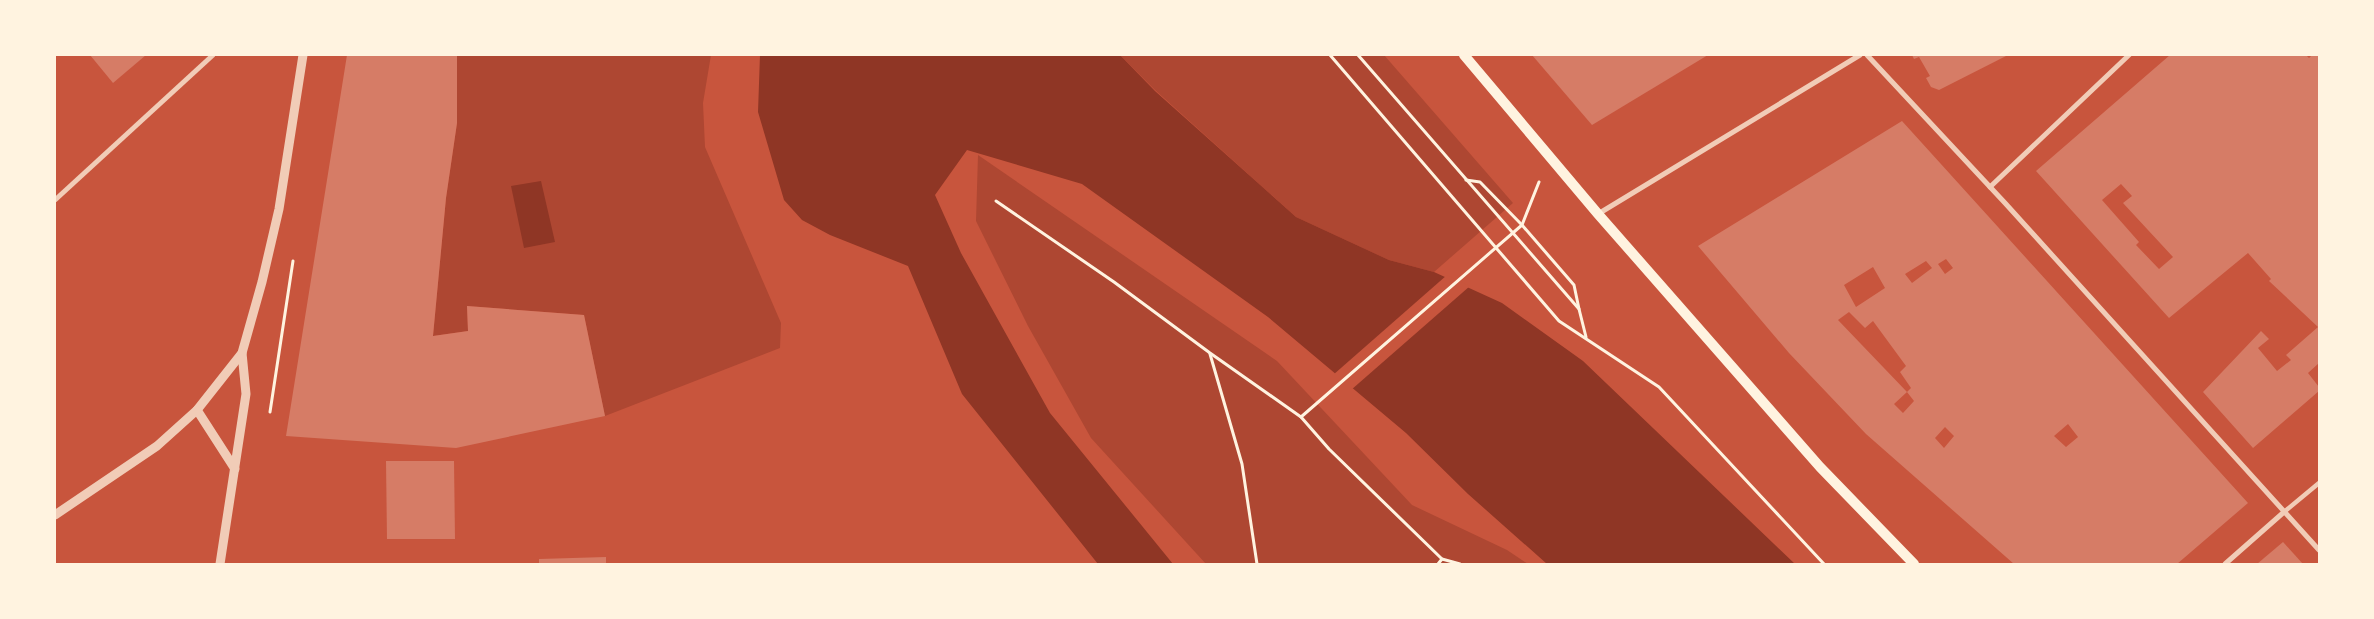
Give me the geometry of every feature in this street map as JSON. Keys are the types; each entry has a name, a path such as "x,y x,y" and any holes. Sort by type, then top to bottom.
{"main road":[{"path":"1464,55 1598,214 1820,467 1914,564"}],"street":[{"path":"55,200 212,55"},
{"path":"220,564 246,394 242,353 276,226 303,55"},
{"path":"1598,214 1860,55"},
{"path":"1867,55 1990,187 2319,550"},
{"path":"1990,187 2129,55"},
{"path":"55,515 157,446 197,410 242,353"},
{"path":"197,410 234,469"},
{"path":"2225,564 2319,483"}],"path":[{"path":"1330,55 1559,322 1659,387 1824,564"},
{"path":"1358,55 1579,309"},
{"path":"1301,417 1522,225 1549,155"},
{"path":"1466,180 1480,182 1522,225 1574,285 1586,338"},
{"path":"996,201 1114,282 1301,417 1329,450 1442,558 1460,564"},
{"path":"1210,353 1242,464 1257,564"},
{"path":"1438,564 1442,558"}],"shaded area":[{"path":"457,55 711,55 703,103 705,147 781,323 780,348 605,416 584,315 467,306 468,331 433,336 446,198 457,123"},
{"path":"760,55 1120,55 1155,91 1296,217 1389,260 1434,272 1502,303 1583,361 1795,564 1547,564 1468,494 1406,433 1268,317 1082,184 967,150 935,195 961,253 1050,413 1173,564 1098,564 962,394 908,266 830,235 802,220 784,200 758,112"},
{"path":"1120,55 1384,55 1513,203 1434,272 1389,260 1296,217 1155,90"},
{"path":"978,155 1277,361 1412,505 1507,550 1528,564 1206,564 1091,438 1028,326 976,221"},
{"path":"541,181 555,242 524,248 511,186"}],"pier":[{"path":"1447,275 1470,286 1351,390 1333,375"}],"building":[{"path":"90,55 146,55 113,83"},
{"path":"347,55 457,55 457,123 446,198 433,336 468,331 467,306 584,315 605,416 456,448 286,436"},
{"path":"1532,55 1708,55 1592,125"},
{"path":"1912,55 2008,55 1939,90 1931,87 1926,78 1930,76 1919,57 1914,59"},
{"path":"2170,55 2306,55 2309,58 2312,55 2319,55 2319,363 2308,373 2319,387 2319,391 2253,448 2203,392 2261,331 2269,339 2258,348 2277,371 2291,360 2286,355 2318,327 2269,281 2271,279 2248,253 2169,318 2036,171","holes":["2121,184 2132,196 2123,203 2173,257 2159,269 2136,245 2139,242 2102,200"]},
{"path":"1902,121 2248,503 2177,564 2014,564 1866,434 1789,353 1698,246","holes":["1946,259 1953,268 1945,274 1938,264","1926,261 1932,268 1912,283 1905,274","1873,267 1885,288 1856,307 1844,285","1849,312 1865,328 1873,321 1906,366 1900,372 1911,388 1907,392 1838,320","1907,392 1914,401 1903,413 1894,404","2068,424 2078,437 2066,447 2054,436","1945,427 1954,436 1944,448 1935,438"]},
{"path":"386,461 454,461 455,539 387,539"},
{"path":"2283,542 2303,564 2257,564"},
{"path":"606,557 606,564 539,564 539,559"}]}
